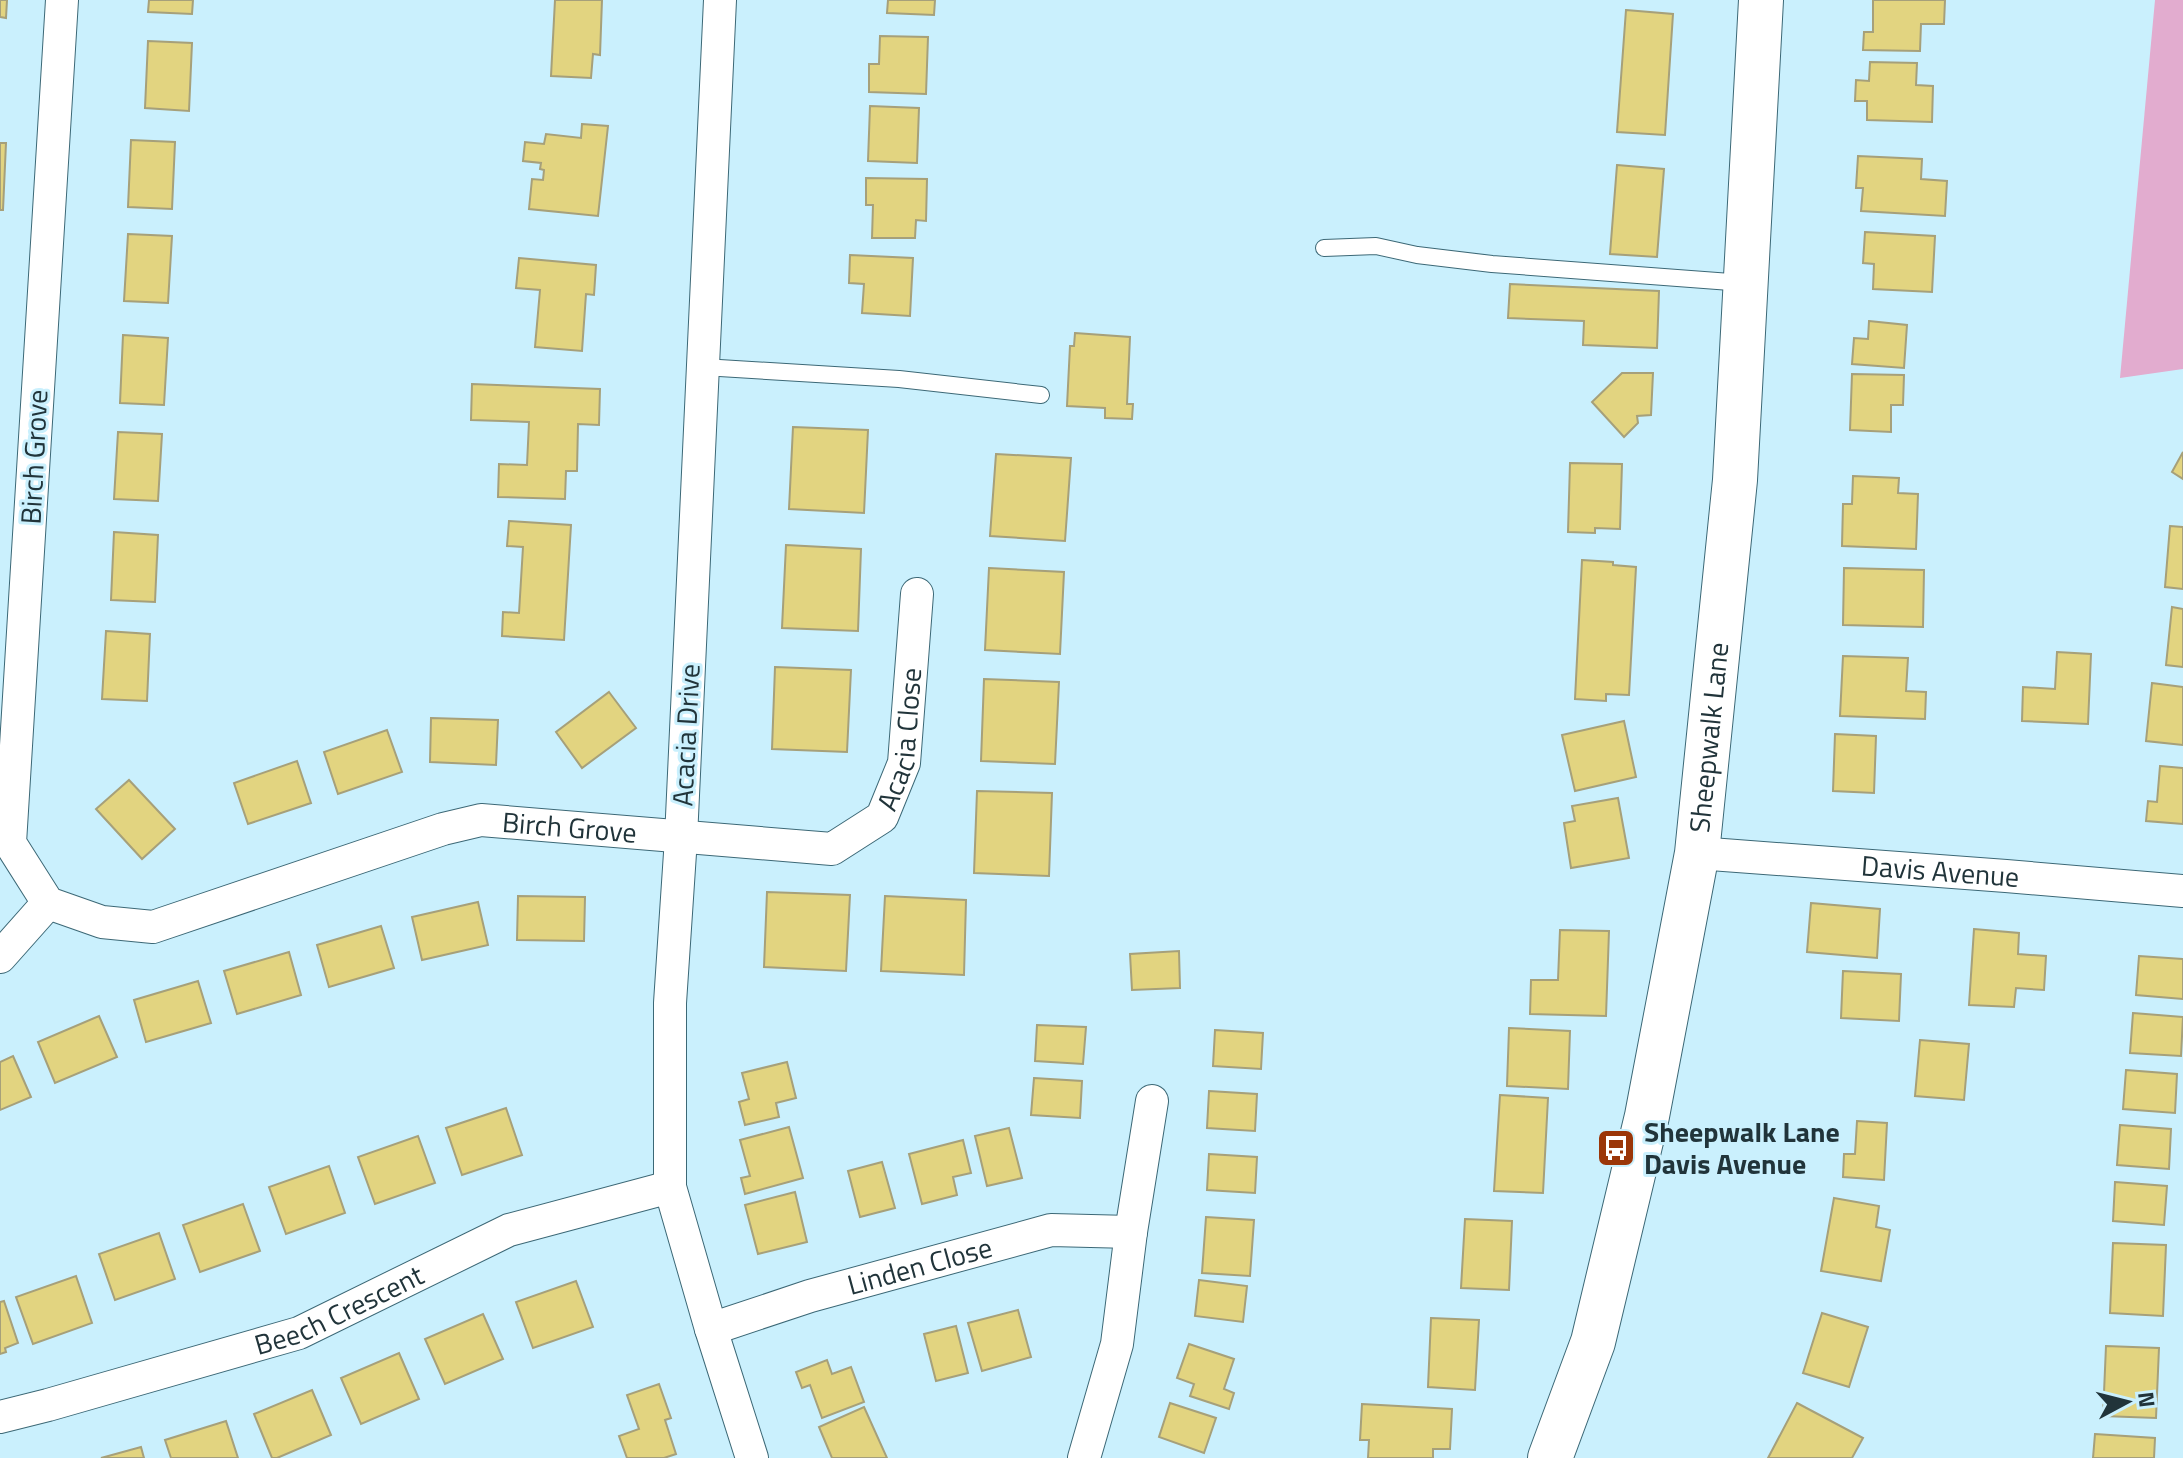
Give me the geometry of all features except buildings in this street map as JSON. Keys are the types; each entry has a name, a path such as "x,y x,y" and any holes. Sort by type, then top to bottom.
{"main road":[{"name":"Sheepwalk Lane","path":"1550,1458 1593,1342 1647,1116 1697,853 1735,480 1761,0"}],"street":[{"name":"Birch Grove","path":"62,0 10,843 48,903 102,922 153,927 443,829 481,820 681,838"},
{"name":"Acacia Drive","path":"720,0 681,838 670,1003 670,1187 752,1458"},
{"name":"Acacia Close","path":"681,838 832,849 882,817 904,763 917,594"},
{"name":"Davis Avenue","path":"1697,853 2183,891"},
{"path":"0,957 48,903"},
{"path":"1084,1458 1117,1344 1152,1101"},
{"name":"Beech Crescent","path":"0,1417 299,1333 509,1230 670,1187"},
{"name":"Linden Close","path":"711,1329 810,1296 1051,1230 1131,1232"}],"lane":[{"path":"1324,248 1376,246 1417,255 1492,264 1746,284"},
{"path":"703,367 899,379 1041,395"}],"shaded area":[{"path":"2155,0 2183,0 2183,369 2120,378"}],"place":[{"name":"Sheepwalk Lane Davis Avenue","path":"1616,1148"}]}
